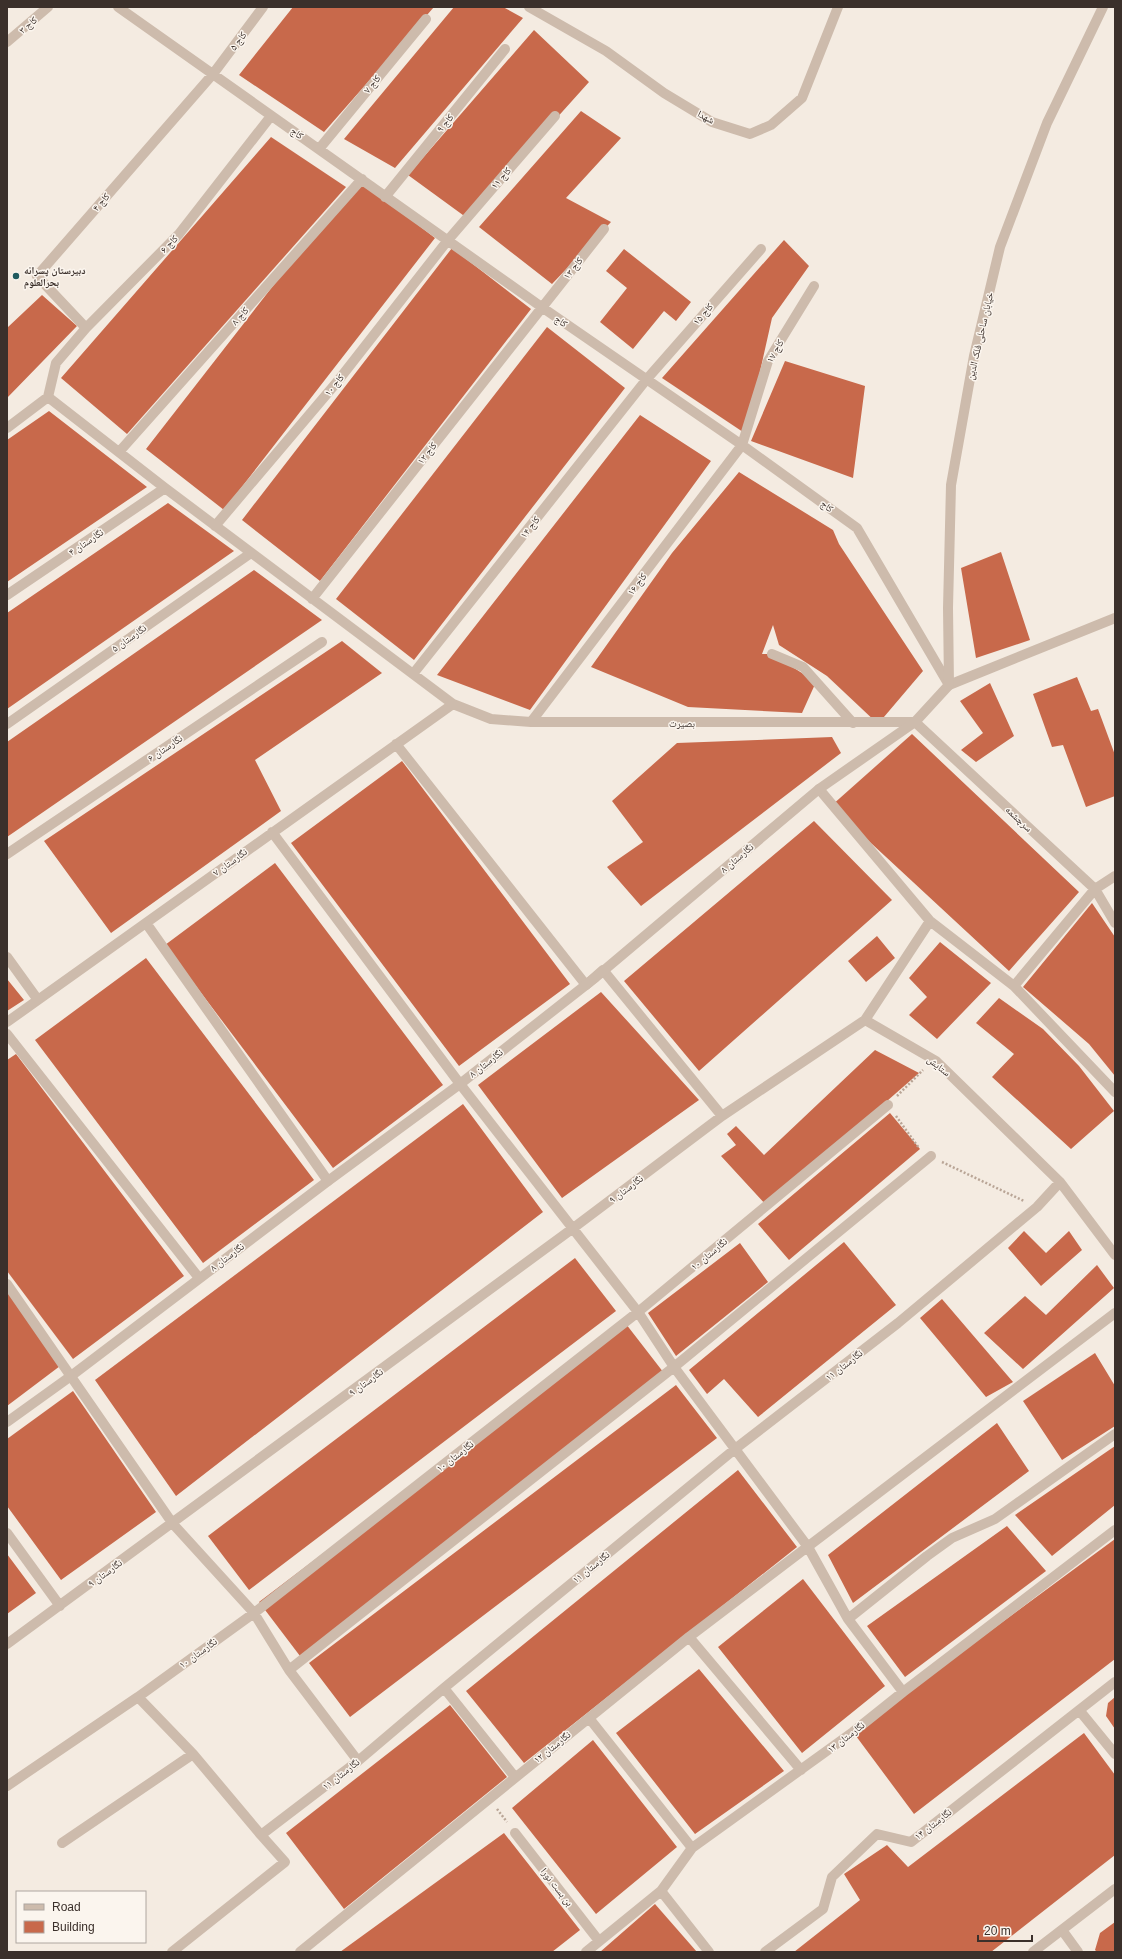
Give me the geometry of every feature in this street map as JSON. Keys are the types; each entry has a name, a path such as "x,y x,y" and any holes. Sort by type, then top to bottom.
{"street":[{"name":"کاج ۳","path":"7,42 48,7"},
{"name":"کاج","path":"118,7 543,308 742,445 857,528 949,685"},
{"name":"کاج ۵","path":"213,74 263,7"},
{"name":"شهدا","path":"529,7 606,51 664,93 712,122 750,134 771,125 802,98 838,7"},
{"name":"خیابان ساحلی فلک الدین","path":"949,685 948,608 951,485 974,356 1000,247 1047,123 1103,7"},
{"name":"کاج ۷","path":"319,149 426,19"},
{"name":"کاج ۹","path":"385,197 505,48"},
{"name":"کاج ۴","path":"86,328 37,276 213,74"},
{"name":"کاج ۶","path":"48,397 56,363 86,328 179,234 271,116"},
{"name":"کاج ۱۱","path":"448,240 555,116"},
{"name":"کاج ۸","path":"118,452 362,179"},
{"name":"کاج ۱۳","path":"543,308 604,229"},
{"name":"کاج ۱۰","path":"215,526 337,382 448,240"},
{"name":"کاج ۱۵","path":"646,380 761,248"},
{"name":"کاج ۱۷","path":"742,445 768,361 814,286"},
{"name":"کاج ۱۲","path":"312,599 543,308"},
{"name":"کاج ۱۴","path":"413,674 646,380"},
{"path":"7,428 48,397"},
{"name":"بصیرت","path":"48,397 215,526 453,704 491,719 531,722 914,722"},
{"name":"کاج ۱۶","path":"531,722 742,445"},
{"name":"نگارستان ۴","path":"7,595 165,488"},
{"name":"نگارستان ۵","path":"7,724 251,553"},
{"path":"949,685 1115,618"},
{"name":"نگارستان ۶","path":"7,854 322,642"},
{"path":"772,654 803,667 853,723"},
{"name":"نگارستان ۸","path":"7,1422 71,1376 328,1181 460,1084 586,985 819,789 914,722 949,685"},
{"name":"نگارستان ۷","path":"7,1022 453,704"},
{"name":"سرچشمه","path":"914,722 1095,889 1115,923"},
{"path":"396,744 586,985"},
{"path":"819,789 930,921 1014,986 1115,1092"},
{"path":"272,832 460,1084 572,1230 638,1312 674,1367 808,1547 848,1619 902,1692"},
{"path":"1014,986 1095,889 1115,876"},
{"path":"603,970 722,1116 865,1020 930,921"},
{"path":"146,923 328,1181"},
{"path":"7,958 38,1000"},
{"name":"ستایش","path":"865,1020 936,1061 1060,1182 1115,1254"},
{"path":"7,1034 199,1278"},
{"name":"نگارستان ۱۰","path":"7,1786 138,1697 254,1613 638,1312 888,1105"},
{"name":"نگارستان ۹","path":"7,1644 173,1524 572,1230 722,1116"},
{"path":"289,1670 674,1367 931,1156"},
{"name":"نگارستان ۱۱","path":"261,1835 358,1761 444,1688 735,1449 898,1323 1037,1207 1060,1182"},
{"path":"7,1284 173,1524 254,1613 289,1670 358,1761"},
{"name":"نگارستان ۱۲","path":"300,1952 688,1637 1115,1313"},
{"path":"848,1619 952,1538 995,1519 1115,1434"},
{"name":"نگارستان ۱۳","path":"586,1952 660,1891 692,1848 853,1732 902,1692 1115,1530"},
{"path":"7,1533 60,1606"},
{"path":"688,1637 801,1770"},
{"name":"نگارستان ۱۴","path":"765,1952 823,1909 832,1877 877,1834 910,1842 1115,1682"},
{"path":"444,1688 516,1777"},
{"path":"138,1697 193,1754 285,1862 172,1952"},
{"path":"1079,1710 1115,1754"},
{"path":"589,1718 692,1848"},
{"path":"62,1843 193,1754"},
{"name":"بن بست نورا","path":"515,1833 599,1941"},
{"path":"1033,1952 1115,1889"},
{"path":"660,1891 709,1952"},
{"path":"1062,1930 1078,1952"}],"path":[{"path":"936,1061 919,1073 888,1105 920,1149 931,1156 1037,1207"},
{"path":"490,1798 515,1833"}],"building":[{"path":"293,7 434,7 324,132 239,75"},
{"path":"454,7 503,7 523,18 395,168 344,139"},
{"path":"534,30 589,82 467,218 408,175"},
{"path":"581,111 621,138 566,198 611,222 552,284 479,227"},
{"path":"271,137 346,187 127,434 61,378"},
{"path":"357,178 435,238 224,510 146,449"},
{"path":"784,240 809,266 772,318 746,434 662,378"},
{"path":"452,248 531,309 320,581 242,520"},
{"path":"624,249 691,302 676,321 664,311 633,349 600,322 627,288 606,271"},
{"path":"42,295 77,326 7,398 7,328"},
{"path":"547,327 625,388 414,660 336,599"},
{"path":"785,361 865,386 853,478 751,441"},
{"path":"49,411 147,487 7,582 7,440"},
{"path":"640,415 711,461 530,710 437,675"},
{"path":"739,472 833,530 839,544 923,671 878,724 827,676 779,645 773,625 762,654 772,654 816,682 802,713 688,707 591,667 672,553"},
{"path":"168,503 234,551 7,709 7,613"},
{"path":"1001,552 1030,640 976,658 961,568"},
{"path":"254,570 322,620 7,837 7,742"},
{"path":"342,641 382,673 255,760 281,811 111,933 44,841"},
{"path":"1077,677 1091,711 1098,709 1115,755 1115,796 1086,807 1063,745 1052,747 1033,694"},
{"path":"990,683 1014,736 976,762 961,750 983,733 960,701"},
{"path":"912,734 1079,892 1009,971 831,806"},
{"path":"832,737 841,753 641,906 607,867 643,842 612,801 677,743"},
{"path":"402,761 570,984 459,1066 291,843"},
{"path":"814,821 892,900 699,1071 624,981"},
{"path":"275,863 443,1085 333,1168 165,945"},
{"path":"1092,903 1115,937 1115,1076 1089,1044 1023,987"},
{"path":"877,936 895,958 866,982 848,961"},
{"path":"940,942 991,983 937,1039 909,1015 927,997 909,978"},
{"path":"146,958 314,1180 203,1263 35,1040"},
{"path":"7,979 24,1000 7,1011"},
{"path":"601,992 699,1100 562,1198 478,1085"},
{"path":"999,998 1043,1029 1079,1066 1114,1111 1071,1149 992,1077 1014,1054 976,1023"},
{"path":"875,1050 919,1073 767,1206 721,1156 736,1145 727,1134 736,1126 764,1155"},
{"path":"16,1054 184,1276 73,1359 7,1271 7,1060"},
{"path":"463,1104 543,1212 176,1496 95,1380"},
{"path":"890,1113 920,1149 789,1260 758,1224"},
{"path":"1024,1231 1046,1253 1069,1231 1082,1250 1041,1286 1008,1248"},
{"path":"844,1242 896,1305 758,1417 724,1379 707,1394 689,1370"},
{"path":"740,1243 768,1282 676,1356 648,1313"},
{"path":"575,1258 616,1311 249,1590 208,1536"},
{"path":"1097,1265 1114,1288 1023,1369 984,1333 1025,1296 1046,1315"},
{"path":"7,1287 64,1363 7,1406"},
{"path":"942,1299 1013,1382 986,1397 920,1318"},
{"path":"626,1324 667,1377 300,1656 259,1602"},
{"path":"1095,1353 1115,1386 1115,1426 1062,1460 1023,1401"},
{"path":"676,1385 717,1438 350,1717 309,1663"},
{"path":"73,1391 156,1512 61,1580 7,1506 7,1439"},
{"path":"997,1423 1029,1471 853,1603 828,1555"},
{"path":"1115,1446 1115,1505 1052,1556 1015,1515"},
{"path":"738,1470 797,1547 524,1763 466,1691"},
{"path":"1007,1526 1046,1571 905,1677 867,1626"},
{"path":"1115,1539 1115,1659 914,1814 853,1732"},
{"path":"7,1554 36,1593 7,1614"},
{"path":"803,1579 885,1686 802,1753 718,1647"},
{"path":"699,1669 784,1771 695,1834 616,1733"},
{"path":"1115,1697 1115,1729 1106,1716 1108,1703"},
{"path":"450,1705 507,1777 344,1909 286,1833"},
{"path":"1084,1733 1115,1775 1115,1855 991,1952 794,1952 860,1900 844,1874 887,1845 908,1867"},
{"path":"593,1740 677,1847 596,1914 512,1808"},
{"path":"504,1833 580,1930 552,1952 340,1952"},
{"path":"655,1904 697,1952 600,1952"},
{"path":"1115,1922 1115,1952 1097,1952 1095,1950 1100,1933"}],"place":[{"name":"دبیرستان پسرانه بحرالعلوم","path":"16,276"}]}
